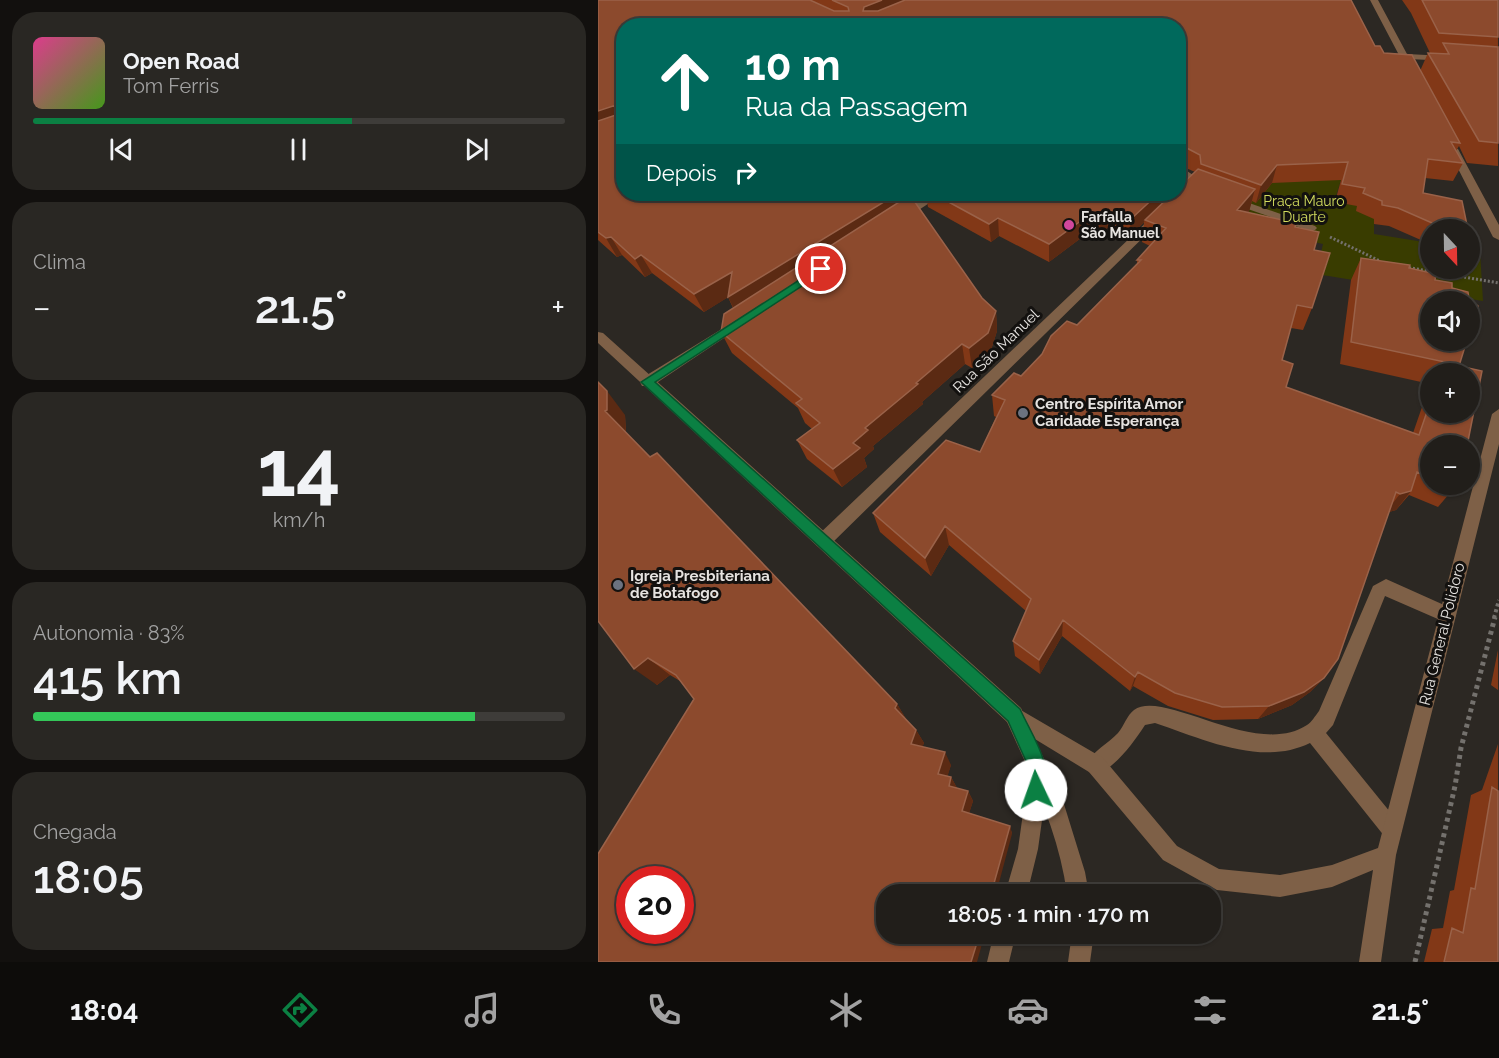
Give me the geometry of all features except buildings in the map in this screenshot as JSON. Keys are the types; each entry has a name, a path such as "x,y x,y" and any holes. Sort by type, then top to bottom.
{"street":[{"path":"1374,0 1415,77"},
{"path":"1404,56 1457,60"},
{"path":"1448,141 1498,237"},
{"name":"Rua São Manuel","path":"1186,174 1197,187 1186,194"},
{"path":"1224,197 1311,228"},
{"path":"890,225 927,201"},
{"name":"Rua São Manuel","path":"823,541 1176,201"},
{"path":"647,382 752,313"},
{"path":"601,344 647,382 1014,715 1096,765 1170,853 1217,879 1280,886 1332,876 1386,855"},
{"name":"Rua General Polidoro","path":"1370,962 1386,855 1498,414"},
{"path":"1096,765 1118,746 1140,717 1155,714 1252,744 1284,743 1313,732 1326,718 1379,591 1386,587 1447,615"},
{"path":"1014,715 1053,801 1077,884"},
{"path":"1313,732 1392,830"},
{"path":"1019,884 1028,849 1039,770"},
{"path":"998,962 1002,944"},
{"path":"1079,962 1081,944"}],"path":[{"path":"1311,228 1384,263"},
{"path":"1395,265 1498,284"},
{"path":"1415,962 1455,786 1461,748 1498,600"}],"green space":[{"name":"Praça Mauro Duarte","path":"1342,177 1334,202 1374,208 1374,234 1420,241 1420,279 1480,279 1480,251 1483,301 1480,301 1480,291 1421,291 1316,274 1323,244 1238,225 1203,184 1270,183"}],"place":[{"name":"Farfalla São Manuel","path":"1069,225"},
{"name":"Centro Espírita Amor Caridade Esperança","path":"1023,413"},
{"name":"Igreja Presbiteriana de Botafogo","path":"618,585"}],"route":[{"path":"821,269 647,382 1014,715 1039,770 1036,790"}]}
